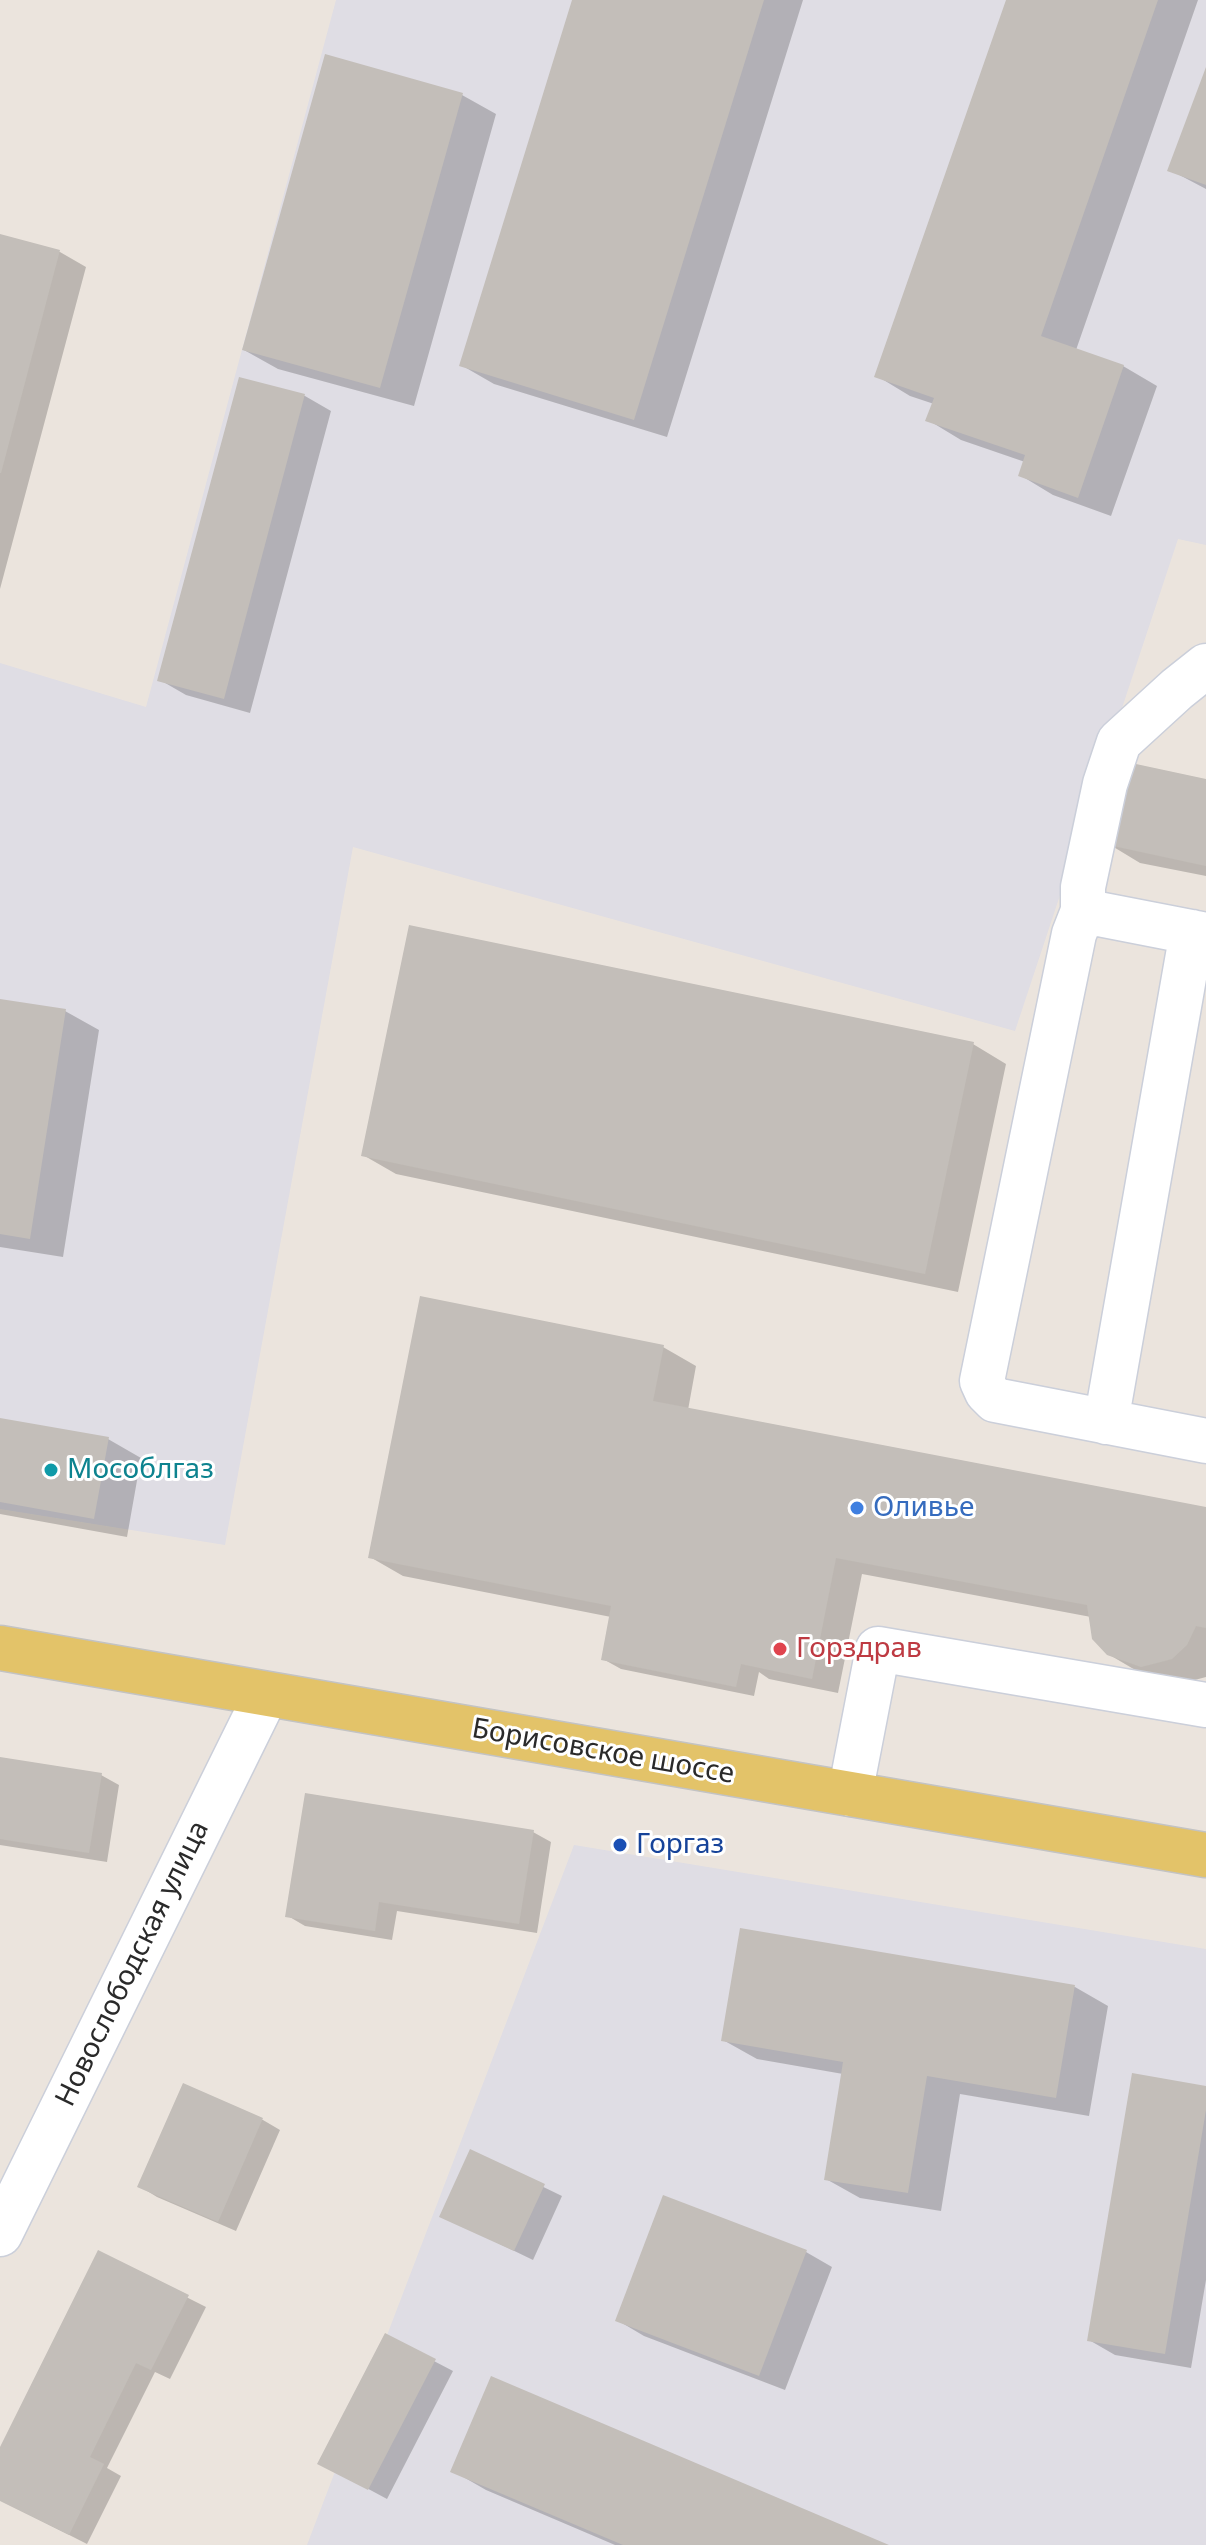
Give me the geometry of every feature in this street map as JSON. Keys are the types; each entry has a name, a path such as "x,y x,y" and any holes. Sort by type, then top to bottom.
{"main road":[{"name":"Борисовское шоссе","path":"0,1648 1206,1855"}],"street":[{"path":"1206,666 1119,742 1105,784 1083,887 1083,911 1074,934 982,1381 995,1400 1206,1441"},
{"path":"1083,911 1199,934 1106,1422"},
{"path":"850,1794 878,1649 1206,1705"},
{"name":"Новослободская улица","path":"0,2234 266,1695"}],"shaded area":[{"path":"336,0 1206,0 1206,545 1178,539 1015,1031 353,847 225,1545 0,1509 0,663 146,707"},
{"path":"574,1845 1206,1949 1206,2545 307,2545"}],"building":[{"path":"572,0 764,0 634,420 459,366"},
{"path":"1006,0 1158,0 1041,336 1124,365 1078,498 1018,476 1025,455 925,421 934,398 874,377"},
{"path":"325,54 463,93 380,388 242,350"},
{"path":"1206,67 1206,185 1167,171"},
{"path":"0,234 60,250 1,473 0,473"},
{"path":"239,377 305,394 224,699 157,681"},
{"path":"1122,761 1206,779 1206,866 1104,844"},
{"path":"409,925 974,1042 925,1274 361,1156"},
{"path":"0,999 66,1009 30,1239 0,1234"},
{"path":"420,1296 664,1345 653,1401 1206,1507 1206,1628 1196,1626 1187,1645 1172,1659 1141,1667 1107,1655 1092,1639 1087,1605 836,1558 812,1679 741,1664 736,1687 601,1660 611,1606 368,1558"},
{"name":"Мособлгаз","path":"0,1418 109,1437 94,1519 0,1502"},
{"path":"0,1757 102,1773 89,1853 0,1839"},
{"path":"305,1793 534,1830 519,1924 379,1902 375,1931 285,1917"},
{"path":"740,1928 1075,1985 1056,2098 927,2076 908,2193 824,2180 843,2062 721,2041"},
{"path":"1132,2073 1206,2086 1206,2110 1165,2354 1087,2341"},
{"path":"183,2083 263,2118 218,2222 137,2187"},
{"path":"470,2149 545,2184 514,2251 439,2217"},
{"path":"663,2195 807,2250 759,2376 615,2321"},
{"path":"98,2250 189,2295 151,2370 136,2363 90,2457 104,2464 69,2535 0,2501 0,2447"},
{"path":"385,2333 436,2359 368,2490 317,2464"},
{"path":"491,2376 889,2545 623,2545 450,2472"}],"place":[{"name":"Мособлгаз","path":"51,1470"},
{"name":"Оливье","path":"857,1508"},
{"name":"Горздрав","path":"780,1649"},
{"name":"Горгаз","path":"620,1845"}]}
